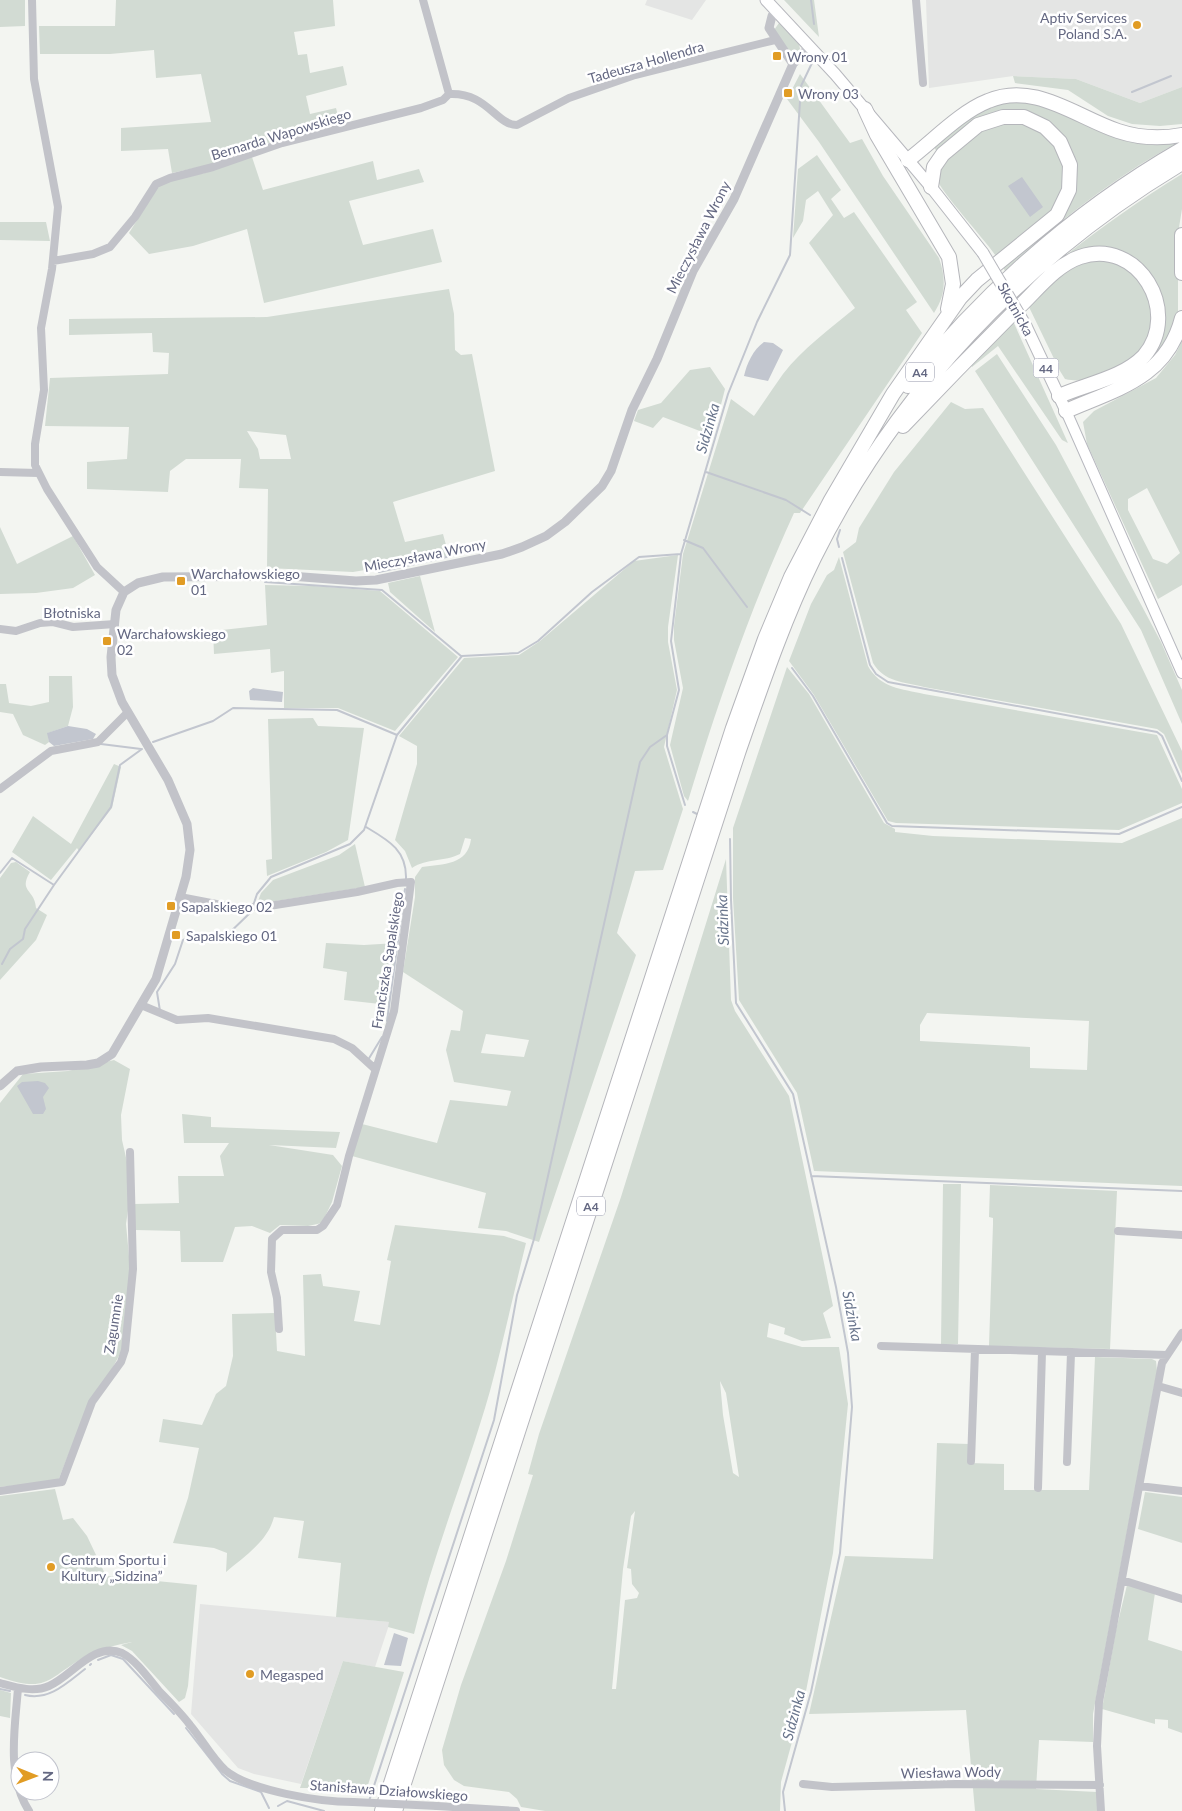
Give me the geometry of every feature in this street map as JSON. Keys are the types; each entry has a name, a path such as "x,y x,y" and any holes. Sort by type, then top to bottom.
{"highway":[{"path":"908,160 979,105 993,98 1012,95 1047,100 1118,132 1144,137 1182,135"},
{"path":"865,109 877,135 949,257 953,284 946,317"},
{"path":"855,460 893,394 960,298 977,280 1058,215 1069,190 1070,165 1060,142 1045,127 1024,117 1003,117 978,125 943,154 934,168 931,187"},
{"name":"A4","path":"382,1811 749,683 791,577 811,536 855,460 914,378 954,332 1039,249 1084,213 1182,149"},
{"name":"A4","path":"395,1811 760,688 786,620 808,570 831,525 870,460 904,411 941,366 983,320 1025,279 1106,213 1182,163"},
{"path":"1182,235 1182,273"},
{"path":"870,460 1055,273 1071,261 1088,255 1106,254 1123,259 1140,270 1156,296 1159,319 1153,342 1144,356 1129,367 1059,396"},
{"path":"1066,411 1129,384 1148,373 1171,347 1182,318"}],"main road":[{"name":"Skotnicka","path":"766,0 810,46 865,109 931,187 983,253 1026,326 1066,411 1182,673"}],"street":[{"path":"0,1086 8,1077 27,1068 87,1065 105,1058 118,1046 156,979 180,897 190,853 188,824 168,780 118,694 112,675 111,657 116,610 124,592 98,567 35,466 36,444 44,390 41,328 56,235 56,192 34,79 32,0"},
{"path":"422,0 449,94"},
{"path":"916,0 923,83"},
{"path":"778,11 769,22 776,40 793,64"},
{"name":"Tadeusza Hollendra","path":"449,94 475,97 510,125 517,124 568,98 635,74 776,40"},
{"name":"Mieczysława Wrony","path":"124,592 138,583 163,577 290,576 356,581 376,580 502,554 546,536 565,522 602,486 612,471 632,410 657,359 692,274 734,199 793,64 810,46"},
{"name":"Bernarda Wapowskiego","path":"53,261 93,254 110,246 136,216 156,184 170,178 213,167 282,143 421,108 443,100 449,94"},
{"path":"0,472 38,473"},
{"name":"Błotniska","path":"0,630 16,631 40,622 53,622 73,626 115,624"},
{"path":"0,789 51,751 98,742 128,712"},
{"name":"Franciszka Sapalskiego","path":"180,897 237,908 269,906 411,882 390,1033 376,1069 337,1205 323,1226 317,1230 282,1230 272,1239 271,1272 277,1298 279,1329"},
{"path":"141,1005 177,1020 208,1018 334,1039 352,1048 376,1069"},
{"name":"Zagumnie","path":"0,1491 62,1482 92,1402 121,1362 125,1350 134,1269 130,1152"},
{"path":"1118,1232 1182,1235"},
{"path":"1101,1811 1098,1713 1162,1363 1182,1333"},
{"path":"881,1346 1166,1355"},
{"path":"971,1460 975,1350"},
{"path":"1038,1488 1042,1352"},
{"path":"1067,1462 1071,1353"},
{"path":"1158,1386 1182,1393"},
{"path":"1139,1486 1182,1491"},
{"path":"1122,1580 1182,1599"},
{"name":"Stanisława Działowskiego","path":"0,1683 35,1690 48,1687 66,1677 92,1656 107,1652 120,1652 130,1660 190,1724 218,1763 234,1776 267,1788 330,1801 516,1811"},
{"path":"18,1688 14,1743 16,1780 19,1793 29,1811"},
{"name":"Wiesława Wody","path":"804,1784 832,1787 962,1784 1100,1785"}],"shaded area":[{"path":"0,0 25,0 25,26 0,27"},
{"path":"116,0 333,0 335,26 294,32 298,55 307,54 310,73 343,66 347,85 306,96 310,114 336,108 340,124 249,148 213,164 172,173 168,149 121,151 121,128 211,122 201,74 156,78 154,50 110,54 40,54 39,26 115,26"},
{"path":"647,0 706,0 692,20 645,5"},
{"path":"784,0 814,0 819,37"},
{"path":"926,0 1182,0 1182,87 1140,103 1076,79 1013,76 929,88"},
{"path":"779,23 799,44 800,49 798,52 790,53 774,30"},
{"path":"800,74 850,143 862,139 883,176 939,258 944,286 941,300 934,313 819,142 787,99"},
{"path":"1013,76 1076,79 1140,103 1182,87 1182,124 1160,126 1132,124 1108,116 1068,90 1015,83"},
{"path":"1011,99 1041,102 1097,127 1182,140 1112,183 1067,216 1005,271 1002,265 1053,225 1074,162 1021,112 996,112 985,116 965,128 937,152 934,147 974,113"},
{"path":"1018,120 1053,138 1065,168 1065,186 1048,217 998,259 947,196 938,181 938,176 940,166 981,127"},
{"path":"251,154 263,190 373,161 377,180 419,169 424,182 349,201 363,245 433,229 442,262 264,303 247,229 193,246 149,254 129,233 159,185 173,179 205,173"},
{"path":"817,155 841,190 831,199 844,218 854,212 917,302 906,310 922,333 800,513 794,513 778,548 736,655 688,801 684,796 670,745 683,688 674,640 674,626 683,554 731,399 754,416 783,374 799,356 855,308 809,243 833,215 818,191 806,200 803,221 793,238 798,169"},
{"path":"1182,174 1182,209 1175,252 1178,278 1178,317 1172,336 1150,366 1094,395 1091,388 1144,362 1162,297 1152,279 1142,266 1135,261 1109,249 1024,293 1022,291 1100,230"},
{"path":"1022,177 1043,207 1030,217 1008,186"},
{"path":"0,222 46,222 50,241 0,240"},
{"path":"1093,261 1113,262 1124,265 1142,284 1152,313 1150,333 1146,343 1139,352 1121,364 1088,379 1065,379 1028,305 1066,272 1074,267"},
{"path":"449,289 454,314 455,350 461,355 472,354 495,471 393,502 405,542 443,534 449,556 353,572 267,568 268,489 239,488 241,459 186,459 170,471 168,492 87,489 87,462 127,459 129,427 45,426 50,378 168,374 169,353 153,352 152,333 69,335 69,319 267,317","holes":["247,431 286,435 291,459 260,459 258,449"]},
{"path":"1013,321 1068,443 1062,440 998,346 972,367 970,364"},
{"path":"1182,341 1182,585 1158,599 1087,444 1083,422 1094,411 1156,378 1175,355","holes":["1147,488 1180,553 1167,564 1153,559 1128,510 1128,499"]},
{"path":"764,342 773,343 783,350 768,381 744,376 751,357"},
{"path":"997,354 1056,445 1161,642 1182,690 1182,724 1141,630 975,371"},
{"path":"710,367 725,389 713,436 663,417 653,428 634,421 638,410 661,403 690,370"},
{"path":"951,402 965,409 983,408 1121,624 1182,751 1182,774 1164,734 1157,729 902,682 889,678 873,663 843,552 856,542 859,528 894,472"},
{"path":"0,527 17,564 73,536 95,575 73,588 36,593 0,594"},
{"path":"678,555 668,627 668,642 677,690 664,747 683,809 663,870 635,871 617,933 636,955 539,1242 506,1231 478,1228 486,1193 352,1156 362,1124 437,1143 450,1100 507,1106 511,1091 454,1082 446,1050 451,1030 460,1031 463,1011 403,972 415,897 415,877 422,867 446,864 460,858 469,848 471,839 465,838 460,854 412,868 405,851 395,840 417,764 417,746 399,736 464,658 519,655 540,641 634,561","holes":["486,1034 529,1040 524,1057 481,1053"]},
{"path":"839,557 868,666 879,679 900,689 924,694 1157,735 1182,789 1182,803 1119,830 896,823 888,821 814,695 789,661 811,604 827,575 834,570"},
{"path":"420,576 435,632 390,592 388,583"},
{"path":"265,585 314,586 380,591 458,657 395,731 338,708 284,708 284,671 271,673 270,649 214,654 213,631 267,625"},
{"path":"787,667 809,694 884,823 895,829 895,832 933,836 1122,843 1182,818 1182,1186 814,1171 797,1093 739,1000 733,898 733,828","holes":["927,1013 1089,1021 1087,1070 1030,1068 1030,1047 920,1041 920,1025"]},
{"path":"49,676 72,676 73,707 68,726 48,733 49,742 45,745 23,735 13,714 0,712 0,684 6,684 9,703 31,706 49,702"},
{"path":"253,688 283,692 282,702 250,700 249,691"},
{"path":"313,718 318,726 364,728 348,840 326,852 267,876 266,860 272,859 268,719"},
{"path":"68,726 87,729 96,734 93,739 54,746 49,742 47,733"},
{"path":"114,764 121,767 112,808 79,851 77,848 51,880 12,852 33,816 71,844"},
{"path":"355,844 365,887 257,904 261,893 273,880 339,855"},
{"path":"726,859 731,1000 735,1011 789,1096 833,1306 823,1313 831,1338 802,1341 784,1334 785,1328 769,1323 767,1337 802,1347 839,1347 848,1404 833,1553 806,1691 781,1782 780,1811 545,1811 521,1807 517,1799 509,1792 464,1786 454,1780 444,1765 442,1750 461,1685 506,1561 533,1475 528,1474 539,1434 621,1197","holes":["720,1381 726,1393 739,1477 733,1473 723,1415","635,1511 627,1568 631,1569 632,1584 639,1593 637,1598 625,1600 616,1689 612,1689 623,1569 631,1516"]},
{"path":"16,862 30,872 26,887 33,897 36,908 47,915 36,940 0,980 0,878 11,863"},
{"path":"326,943 364,945 397,943 389,1005 344,1000 347,972 323,968"},
{"path":"114,1060 130,1069 121,1115 122,1140 127,1162 129,1203 126,1224 130,1267 122,1350 73,1443 58,1481 0,1487 0,1103 23,1074 68,1071"},
{"path":"38,1081 45,1083 49,1088 43,1097 46,1109 43,1114 33,1114 17,1086 22,1082"},
{"path":"182,1114 211,1117 211,1127 340,1132 336,1148 269,1145 333,1155 342,1166 332,1202 322,1223 308,1226 280,1225 270,1233 252,1226 235,1227 223,1262 181,1262 180,1231 135,1230 134,1204 179,1203 178,1176 224,1176 220,1156 229,1143 184,1143"},
{"path":"943,1184 961,1184 958,1344 941,1345"},
{"path":"990,1185 1117,1191 1110,1349 989,1346 993,1224 993,1218 989,1217"},
{"path":"395,1225 504,1236 526,1243 490,1391 431,1572 414,1634 388,1627 389,1622 336,1617 341,1563 298,1558 304,1521 274,1517 271,1526 261,1541 226,1572 227,1553 214,1548 173,1543 188,1498 199,1448 159,1442 163,1419 202,1425 216,1394 226,1386 233,1356 232,1314 275,1313 277,1351 305,1356 303,1275 321,1274 323,1286 360,1291 354,1321 380,1325 391,1261 387,1260"},
{"path":"1095,1357 1152,1359 1156,1361 1157,1371 1093,1714 1093,1742 1039,1740 1036,1789 1097,1792 1098,1811 975,1811 966,1710 809,1714 845,1556 933,1559 937,1443 969,1444 969,1463 1004,1464 1004,1490 1089,1490"},
{"name":"Centrum Sportu i Kultury „Sidzina”","path":"55,1489 63,1520 73,1518 87,1536 106,1576 197,1585 188,1686 185,1698 179,1702 132,1651 121,1645 132,1642 107,1648 90,1654 45,1682 28,1684 0,1677 0,1496"},
{"path":"1145,1492 1182,1497 1182,1543 1138,1529"},
{"path":"1127,1585 1155,1593 1148,1640 1182,1651 1182,1733 1168,1728 1168,1720 1155,1719 1155,1724 1102,1709 1116,1630"},
{"path":"200,1604 390,1622 375,1667 343,1661 301,1784 254,1774 238,1768 191,1714"},
{"path":"394,1633 408,1638 401,1666 384,1665"},
{"path":"343,1661 404,1672 367,1788 300,1788"},
{"path":"0,1690 11,1693 10,1718 0,1716"}],"waterway":[{"name":"Sidzinka","path":"811,0 814,24"},
{"name":"Sidzinka","path":"685,805 667,746 667,735 679,690 671,641 681,554 728,394 757,322 790,255 801,86 812,63"},
{"path":"1132,92 1171,76"},
{"path":"706,472 786,500 810,515"},
{"path":"839,547 837,539 840,530"},
{"path":"684,540 703,548 747,607"},
{"path":"254,903 257,894 271,877 350,844 364,830 397,735 462,656 518,653 538,641 592,592 639,557 681,554"},
{"path":"379,572 451,556"},
{"path":"842,558 870,665 876,674 888,682 1157,732 1162,736 1182,781"},
{"path":"265,582 382,590 461,656"},
{"path":"792,668 813,696 887,823 892,826 1119,834 1182,807"},
{"path":"153,742 213,721 233,708 337,710 397,735"},
{"path":"369,1801 494,1420 517,1295 534,1239 640,762 650,747 667,735"},
{"path":"101,744 141,749"},
{"path":"2,964 10,949 23,939 25,929 54,885 111,807 120,765 142,749"},
{"name":"Sidzinka","path":"693,812 697,814"},
{"path":"366,827 389,842 400,853 406,879"},
{"name":"Sidzinka","path":"730,839 736,1003 793,1094 836,1287 848,1353 852,1407 840,1553 811,1692 783,1792 785,1811"},
{"path":"0,873 12,858 54,885"},
{"path":"387,1021 405,889"},
{"path":"160,1011 157,992 175,964 183,940 188,937 222,940 253,910"},
{"path":"368,1060 382,1037"},
{"path":"811,1176 1182,1191"},
{"path":"98,1660 111,1655 123,1659 174,1714"},
{"path":"25,1695 42,1695 57,1690 85,1669"},
{"path":"0,1689 10,1691"},
{"path":"186,1728 222,1774 230,1781 261,1792 269,1808"},
{"path":"278,1806 287,1801 324,1811"}],"place":[{"name":"Aptiv Services Poland S.A.","path":"1137,25"},
{"name":"Wrony 01","path":"777,56"},
{"name":"Wrony 03","path":"788,93"},
{"name":"Warchałowskiego 01","path":"181,581"},
{"name":"Warchałowskiego 02","path":"107,641"},
{"name":"Sapalskiego 02","path":"171,906"},
{"name":"Sapalskiego 01","path":"176,935"},
{"name":"Centrum Sportu i Kultury „Sidzina”","path":"51,1567"},
{"name":"Megasped","path":"250,1674"}]}
